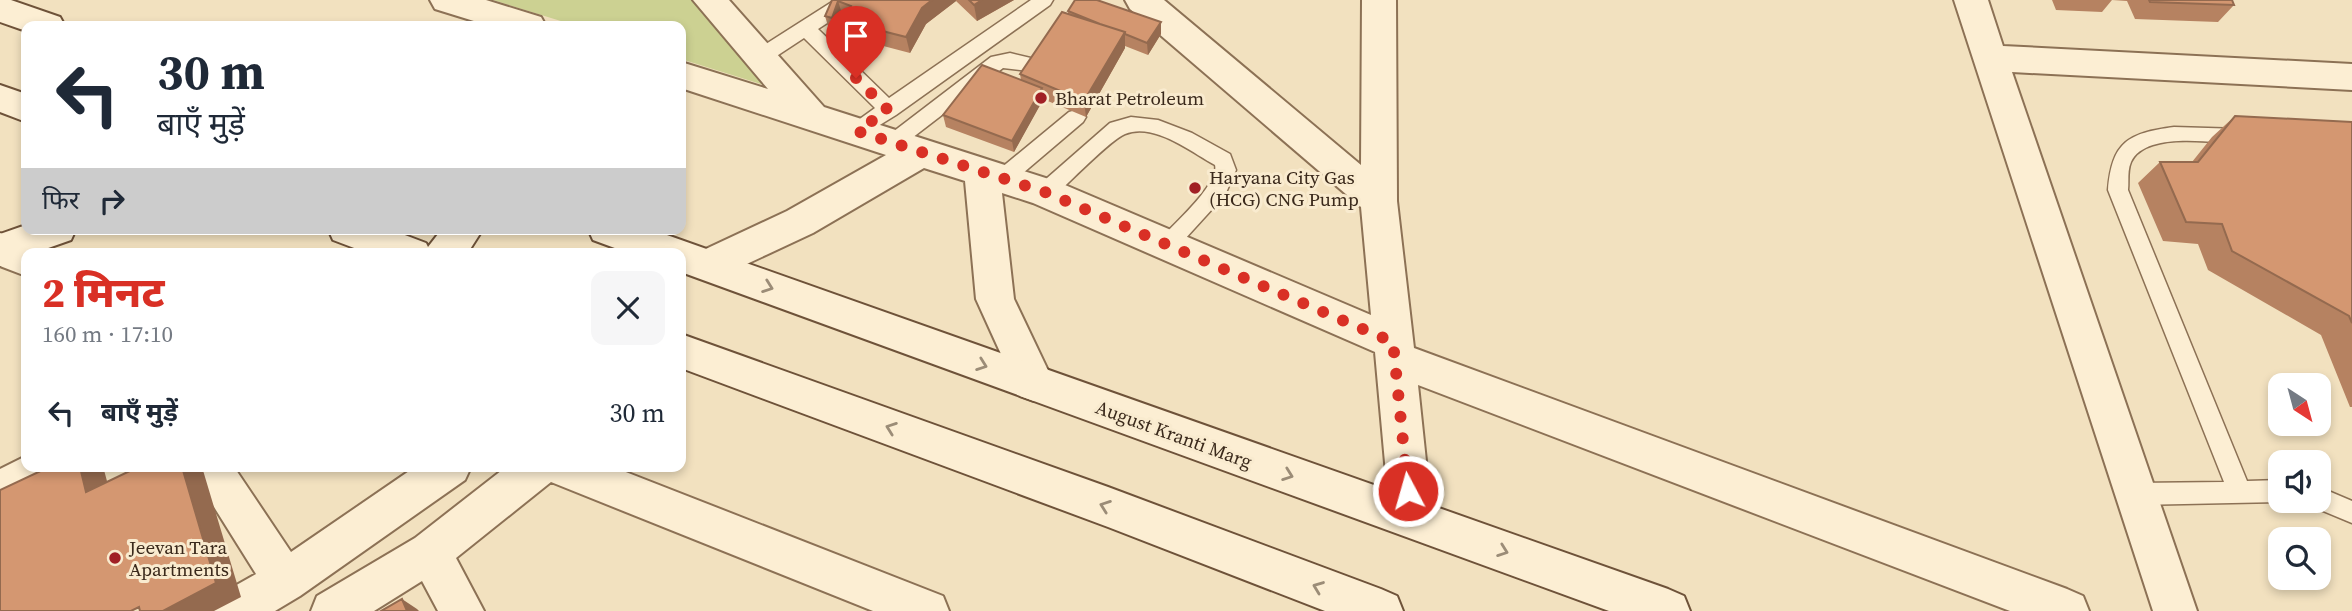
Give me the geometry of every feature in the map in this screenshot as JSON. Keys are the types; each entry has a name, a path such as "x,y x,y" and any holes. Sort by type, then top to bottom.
{"street":[{"path":"447,0 513,21"},
{"path":"710,0 812,117"},
{"path":"1142,0 1379,201"},
{"path":"1379,0 1379,201 1411,518"},
{"path":"1971,0 2175,611"},
{"path":"0,9 34,21"},
{"path":"1991,58 2352,77"},
{"path":"686,77 857,131 900,135 992,176 1045,192 1167,244 1394,351 2067,611"},
{"path":"0,98 21,106"},
{"path":"688,258 800,222 900,135"},
{"path":"992,176 995,299 1034,383"},
{"path":"0,249 41,235"},
{"path":"362,235 398,248"},
{"name":"August Kranti Marg","path":"623,235 660,248"},
{"path":"0,249 21,258"},
{"name":"August Kranti Marg","path":"688,258 1668,611"},
{"path":"686,353 1108,507 1381,611"},
{"path":"0,490 35,472"},
{"path":"213,472 285,581"},
{"path":"233,611 285,581 443,472"},
{"path":"333,611 430,553 532,472"},
{"path":"574,472 872,602 927,611"},
{"path":"430,553 462,611"}],"lane":[{"path":"759,58 849,0"},
{"path":"900,135 1044,0"},
{"path":"806,28 900,135"},
{"path":"900,135 998,62 1010,60 1028,64"},
{"path":"992,176 1076,117"},
{"path":"1045,192 1117,128 1132,122 1160,127 1223,160 1226,170 1218,189 1167,244"},
{"path":"2239,493 2118,190 2121,161 2138,141 2171,134 2255,137"},
{"path":"2136,494 2268,492"},
{"path":"2331,503 2352,512"}],"green space":[{"path":"493,0 693,0 767,86 686,61 686,21 561,21"}],"building":[{"path":"832,0 932,0 922,8 906,37 843,21 851,6 838,1 832,18 825,16"},
{"path":"969,0 982,0 974,5"},
{"path":"1075,0 1097,0 1161,22 1147,43 1068,11"},
{"path":"2149,0 2232,0 2234,5 2150,2"},
{"path":"1062,12 1125,32 1084,101 1020,74"},
{"path":"982,65 1042,88 1012,141 943,115"},
{"path":"2235,116 2352,122 2352,323 2349,316 2232,251 2222,224 2186,222 2160,162 2198,162"},
{"name":"Jeevan Tara Apartments","path":"38,472 81,472 86,492 128,472 183,472 216,583 163,611 140,611 139,607 131,611 0,611 0,490"},
{"path":"402,599 407,611 381,611"}],"place":[{"name":"Bharat Petroleum","path":"1041,98"},
{"name":"Haryana City Gas (HCG) CNG Pump","path":"1195,188"},
{"name":"Jeevan Tara Apartments","path":"115,558"}],"route":[{"path":"856,78 888,110 857,131 1045,192 1393,342 1408,491"}]}
